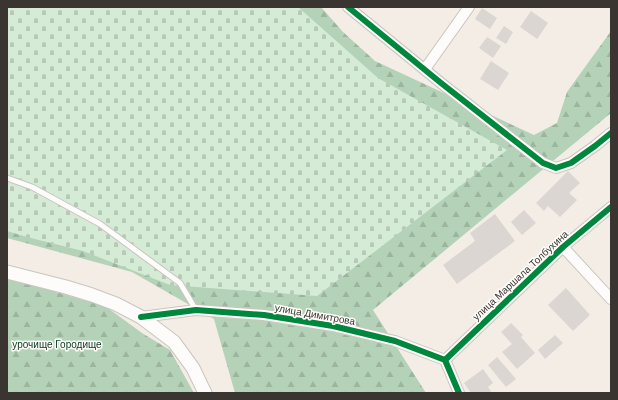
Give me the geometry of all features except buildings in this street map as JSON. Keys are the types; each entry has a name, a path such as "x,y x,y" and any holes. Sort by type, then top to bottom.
{"street":[{"path":"348,7 441,83 543,163 556,168 571,163 611,133"},
{"path":"424,69 469,7"},
{"name":"улица Маршала Толбухина","path":"445,360 564,247 611,207"},
{"path":"564,247 611,299"},
{"path":"7,272 92,295 116,304 141,317 174,342 194,368 205,393"},
{"name":"улица Димитрова","path":"141,317 196,310 264,315 333,326 395,341 445,360"},
{"path":"445,360 459,393"}],"lane":[{"path":"7,178 32,187 100,224 180,283 196,310"}],"green space":[{"path":"7,7 321,7 343,32 375,61 534,135 557,123 567,92 611,31 611,113 373,310 426,393 235,393 214,319 132,272 7,238"},
{"path":"7,7 298,7 378,78 507,150 317,296 170,285 83,251 7,231"},
{"name":"урочище Городище","path":"7,278 105,306 142,333 170,350 194,393 7,393"}],"cycle path":[{"path":"348,7 441,83 543,163 556,168 571,163 611,133"},
{"path":"445,360 563,247 611,207"},
{"path":"141,317 196,310 264,315 333,326 395,341 445,360 459,393"}]}
